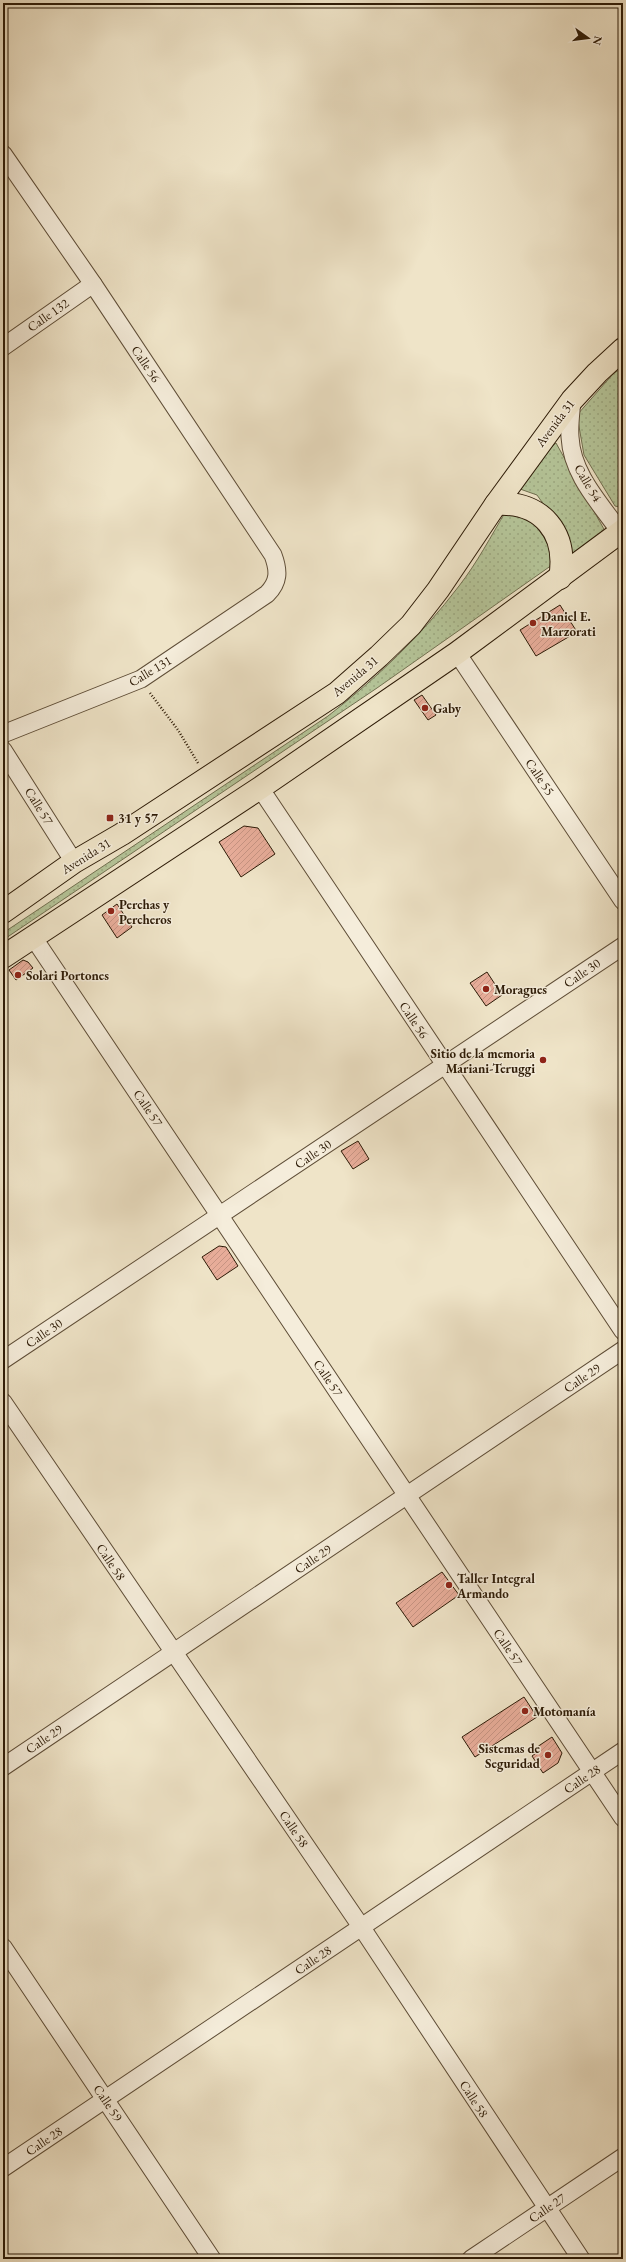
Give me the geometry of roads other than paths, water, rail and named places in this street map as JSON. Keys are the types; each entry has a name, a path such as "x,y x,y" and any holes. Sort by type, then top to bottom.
{"highway":[{"name":"Avenida 31","path":"3,912 74,862 122,834 337,693 379,656 411,625 438,590 496,504 572,400 597,373 623,349"},
{"path":"496,504 508,503 522,505 533,510 546,520 555,532 561,547 562,562 560,578"},
{"path":"3,957 260,788 457,653 622,533"}],"street":[{"name":"Calle 56","path":"3,154 93,284 273,555 278,567 277,578"},
{"name":"Calle 132","path":"3,347 93,284"},
{"name":"Calle 54","path":"572,400 570,437 574,460 585,484 622,533"},
{"name":"Calle 131","path":"3,734 141,679 267,594 274,586 277,578"},
{"name":"Calle 55","path":"457,653 623,901"},
{"name":"Calle 57","path":"3,750 74,862"},
{"name":"Calle 56","path":"260,788 623,1332"},
{"name":"Calle 57","path":"33,937 623,1818"},
{"name":"Calle 30","path":"3,1360 623,946"},
{"name":"Calle 29","path":"3,1767 623,1350"},
{"name":"Calle 58","path":"3,1402 362,1928 581,2259"},
{"name":"Calle 28","path":"3,2168 362,1928 623,1751"},
{"name":"Calle 59","path":"3,1947 212,2259"},
{"name":"Calle 27","path":"471,2259 623,2157"}],"place":[{"name":"Daniel E. Marzorati","path":"533,623"},
{"name":"Gaby","path":"425,708"},
{"name":"31 y 57","path":"110,818"},
{"name":"Perchas y Percheros","path":"111,911"},
{"name":"Solari Portones","path":"18,975"},
{"name":"Moragues","path":"486,989"},
{"name":"Sitio de la memoria Mariani-Teruggi","path":"543,1060"},
{"name":"Taller Integral Armando","path":"449,1585"},
{"name":"Motomanía","path":"525,1711"},
{"name":"Sistemas de Seguridad","path":"548,1755"}]}
